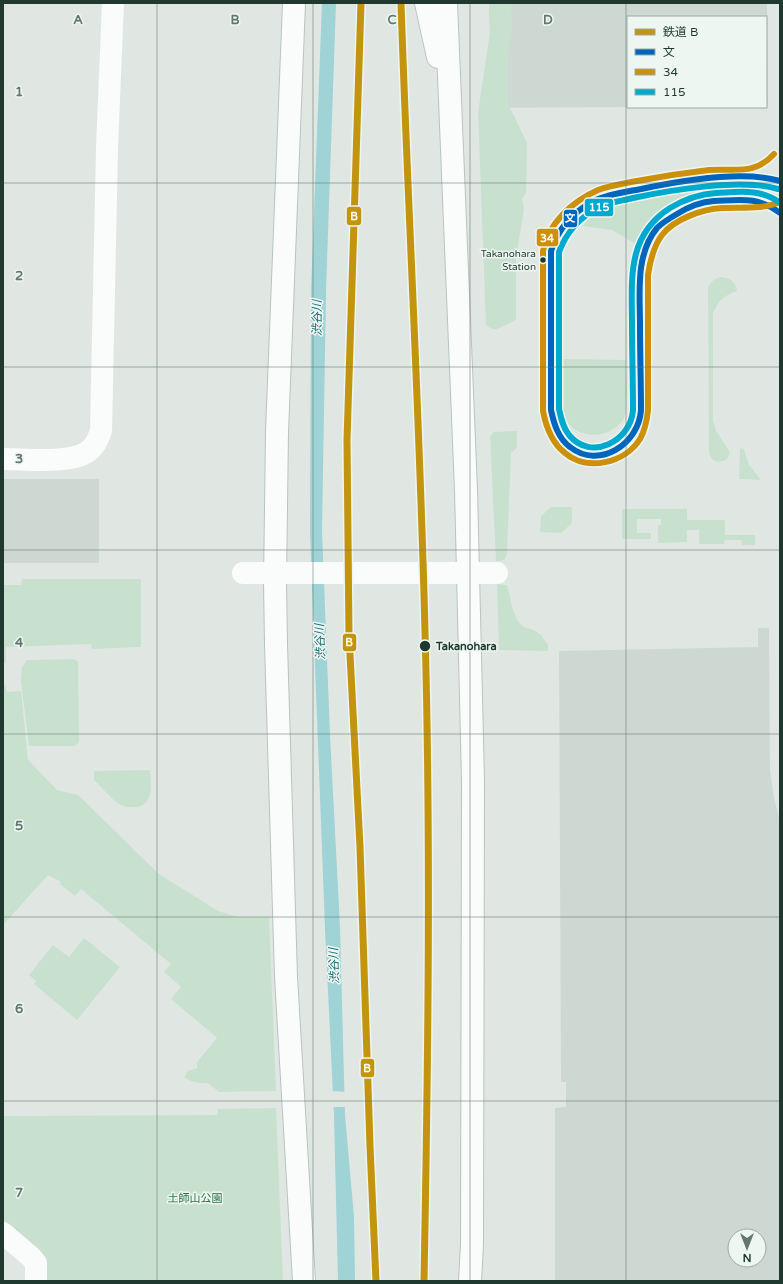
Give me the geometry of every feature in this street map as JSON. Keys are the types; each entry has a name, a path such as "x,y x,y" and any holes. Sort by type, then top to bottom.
{"street":[{"path":"3,459 71,459 87,452 96,443 101,431 107,148 113,3"},
{"path":"294,3 277,432 275,582 286,977 304,1281"},
{"path":"426,3 451,117"},
{"path":"446,3 466,490 473,781 472,1244 470,1281"},
{"path":"451,117 460,3"},
{"path":"243,573 497,573"},
{"path":"3,1233 31,1257 36,1264 36,1281"}],"shaded area":[{"path":"489,3 767,3 768,106 767,16 627,16 627,107 479,108 490,34"},
{"path":"3,479 99,479 99,563 3,563"},
{"path":"758,628 769,628 770,771 774,798 780,822 780,1281 555,1281 555,1108 566,1107 566,1082 561,1082 559,651 758,647"}],"green space":[{"path":"489,3 511,3 512,29 508,52 508,103 527,143 526,194 522,198 524,210 516,257 516,319 497,329 492,329 486,325 478,113 490,34"},
{"path":"715,189 676,203 657,213 643,229 636,244 612,230 583,226 588,218 597,211 611,206 648,198"},
{"path":"721,277 732,281 737,291 722,299 717,305 713,314 713,420 716,431 730,452 727,459 718,462 713,460 709,452 708,288 713,281"},
{"path":"563,359 626,360 627,392 625,415 623,420 614,429 598,435 584,434 577,431 567,421 564,415 562,399"},
{"path":"517,431 517,448 511,453 507,553 505,559 496,561 490,435 493,434 493,432"},
{"path":"740,448 744,449 749,465 761,480 739,479"},
{"path":"551,507 572,507 572,523 561,533 540,532 541,516"},
{"path":"622,509 687,509 687,520 725,520 725,535 755,535 755,545 742,545 741,540 725,540 724,544 699,544 699,530 687,530 687,542 658,543 658,525 661,525 661,519 637,519 637,533 651,533 651,539 622,539"},
{"path":"22,579 141,579 141,647 92,649 91,644 6,647 6,663 3,663 3,585 21,585"},
{"path":"497,584 507,585 517,620 524,627 534,630 541,635 548,645 548,651 499,650"},
{"path":"74,659 78,662 79,742 75,746 29,746 21,681 22,667 27,660"},
{"path":"3,683 7,692 21,691 28,760 57,790 78,795 159,874 218,911 238,917 269,917 276,1091 219,1092 208,1083 195,1082 184,1077 188,1071 197,1068 197,1062 217,1038 171,999 181,987 164,972 171,964 81,889 75,896 60,884 61,882 48,875 3,925"},
{"path":"150,770 151,787 149,799 141,806 128,807 119,804 112,799 94,780 94,771"},
{"path":"84,938 120,967 77,1020 34,984 36,981 29,975 53,945 69,957"},
{"name":"土師山公園","path":"276,1108 283,1281 44,1281 44,1256 3,1220 3,1116 217,1115 218,1109"}],"water":[{"name":"渋谷川","path":"322,3 336,3 326,291 322,531 330,735 340,927 345,1115 354,1217 355,1281 338,1281 334,1116 325,929 310,533 311,291"}],"pier":[{"path":"331,1091 346,1092 347,1107 331,1107"}],"rail line":[{"name":"B","path":"361,3 347,440 349,635 360,847 376,1281"},
{"name":"B","path":"401,3 423,553 427,713 428,956 424,1281"}],"transit line":[{"name":"34","path":"774,154 759,166 744,170 709,170 690,172 614,185 598,190 580,200 556,222 550,231 543,251 543,411 550,434 560,449 574,459 584,462 605,462 625,454 642,436 646,425 648,410 648,275 652,254 656,244 667,229 689,216 706,210 722,208 752,208 773,205 780,202"},
{"name":"文","path":"780,181 748,176 711,178 623,192 605,197 586,205 579,210 562,228 551,251 551,410 557,430 562,439 570,447 581,453 593,456 605,454 616,450 625,443 639,422 641,410 640,275 645,250 657,228 685,209 694,205 709,202 741,200 756,201 780,213"},
{"name":"115","path":"778,189 763,186 726,185 706,186 666,192 602,206 585,216 574,226 559,252 559,409 565,429 578,443 588,447 598,447 608,444 618,439 631,421 633,410 632,276 634,260 639,245 646,232 656,219 670,208 681,202 698,196 710,194 741,192 757,193 773,198 780,203"}],"place":[{"name":"Takanohara Station","path":"543,260"},
{"name":"Takanohara","path":"425,646"}]}
